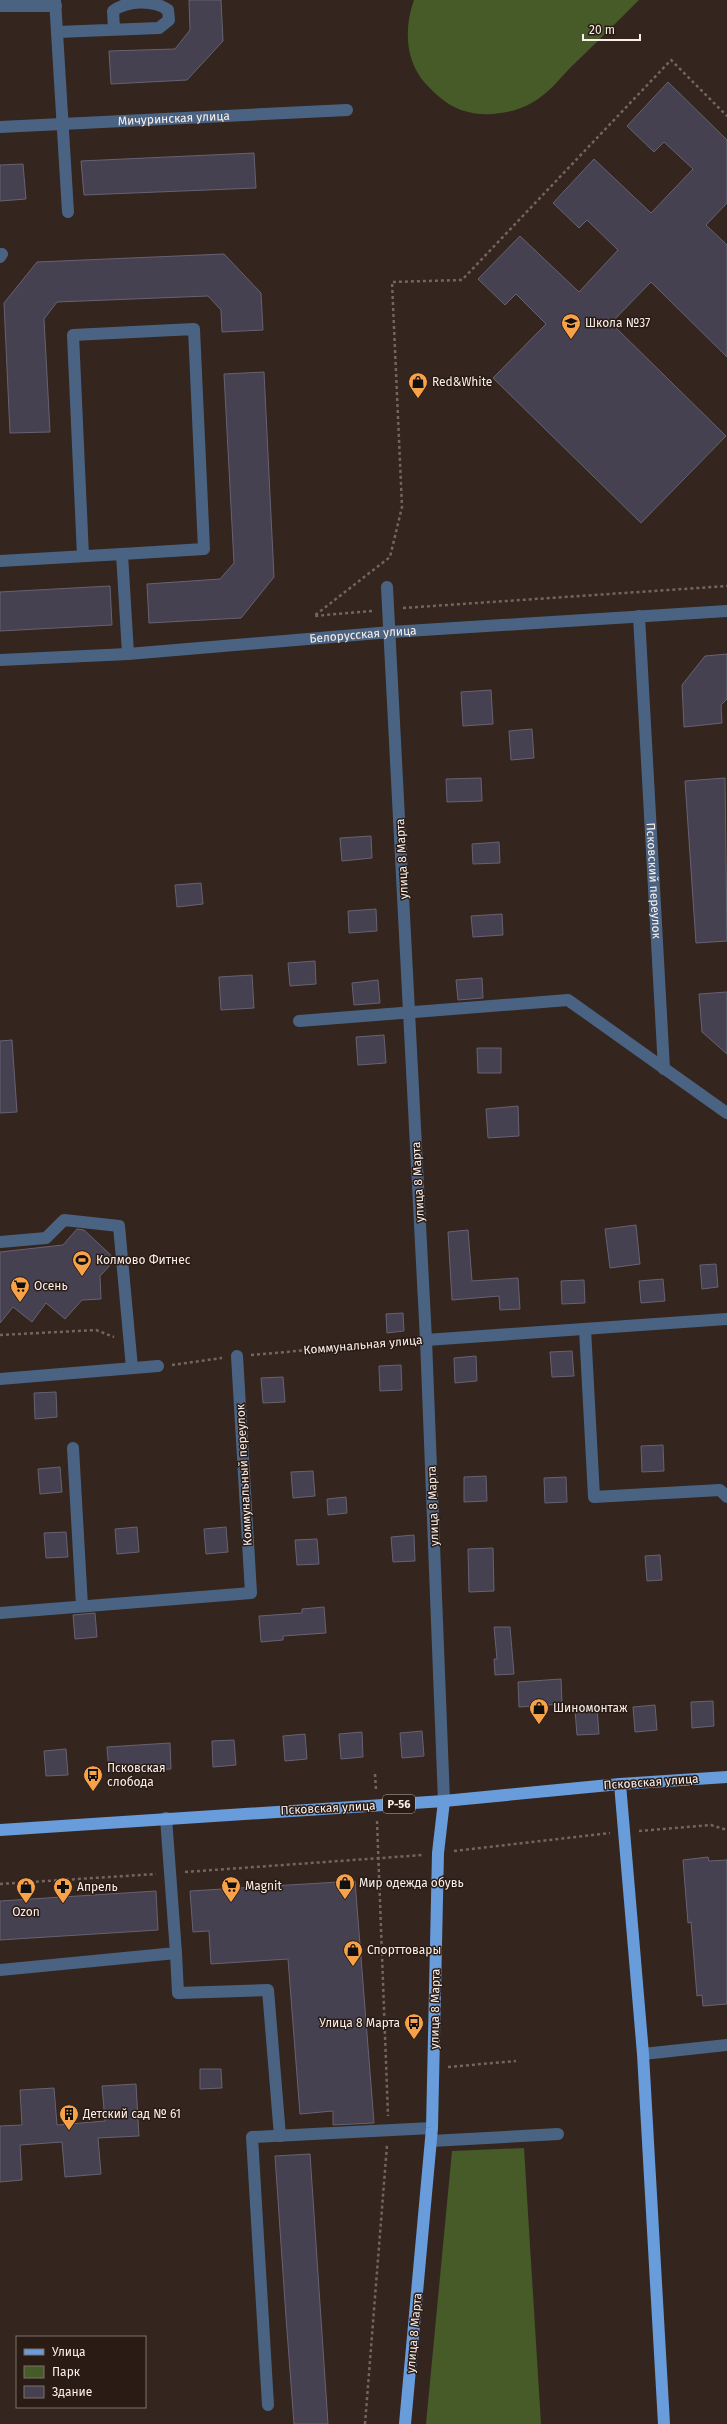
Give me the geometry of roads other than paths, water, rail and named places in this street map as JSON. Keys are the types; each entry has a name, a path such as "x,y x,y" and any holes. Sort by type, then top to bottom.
{"main road":[{"name":"Псковская улица","path":"0,1830 166,1818 376,1806 620,1784 727,1777"},
{"path":"620,1784 643,2054 664,2424"},
{"name":"улица 8 Марта","path":"406,2424 432,2128 438,1853 444,1801"}],"street":[{"path":"0,6 56,3 68,212"},
{"path":"57,32 114,29"},
{"name":"Мичуринская улица","path":"0,127 347,110"},
{"path":"0,561 204,549 194,329 73,335 83,556"},
{"path":"122,554 128,654"},
{"name":"улица 8 Марта","path":"387,587 426,1340 444,1801"},
{"name":"Белорусская улица","path":"0,660 128,654 390,632 727,611"},
{"name":"Псковский переулок","path":"639,616 664,1069"},
{"path":"299,1021 568,1000 727,1113"},
{"path":"0,1242 46,1238 64,1220 119,1226 132,1368"},
{"name":"Коммунальная улица","path":"426,1340 727,1319"},
{"path":"586,1329 594,1497 720,1490 727,1497"},
{"name":"Коммунальный переулок","path":"82,1606 251,1593 237,1356"},
{"path":"0,1379 158,1366"},
{"path":"0,1613 82,1606 73,1448"},
{"path":"166,1818 178,1993 268,1990 280,2136"},
{"path":"0,1970 176,1953"},
{"path":"643,2054 727,2045"},
{"path":"268,2405 252,2137 432,2128"},
{"path":"431,2141 558,2134"}],"place":[{"name":"Школа №37","path":"571,340"},
{"name":"Red&White","path":"418,399"},
{"name":"Колмово Фитнес","path":"82,1277"},
{"name":"Осень","path":"20,1303"},
{"name":"Шиномонтаж","path":"539,1725"},
{"name":"Псковская слобода","path":"93,1792"},
{"name":"Мир одежда обувь","path":"345,1900"},
{"name":"Magnit","path":"231,1903"},
{"name":"Ozon","path":"26,1904"},
{"name":"Апрель","path":"63,1904"},
{"name":"Спорттовары","path":"353,1967"},
{"name":"Улица 8 Марта","path":"414,2040"},
{"name":"Детский сад № 61","path":"69,2131"}]}
